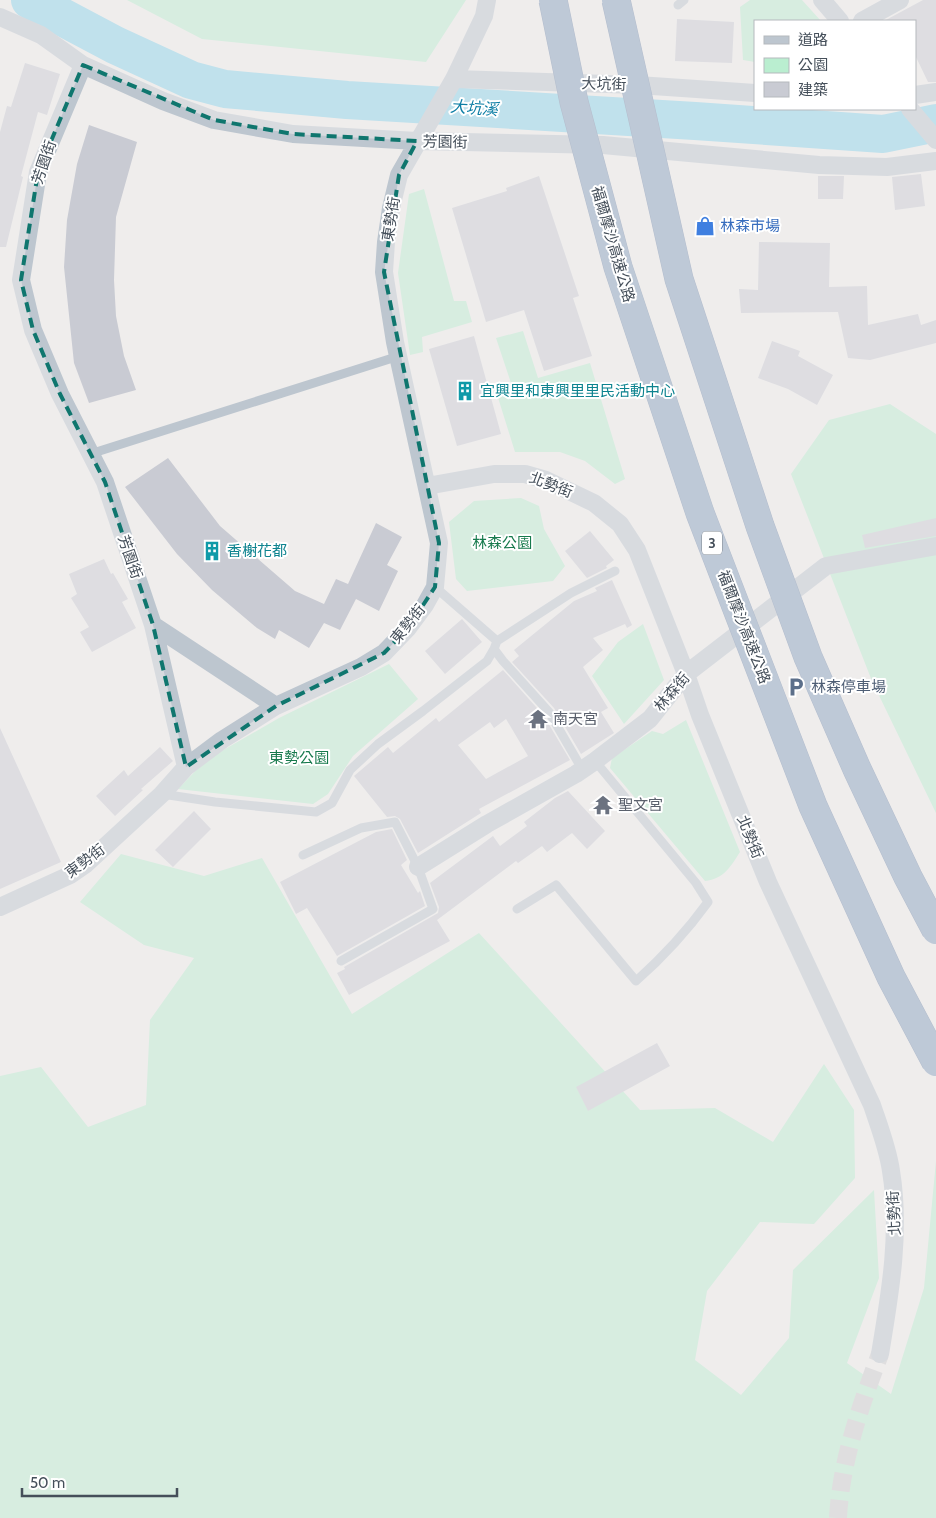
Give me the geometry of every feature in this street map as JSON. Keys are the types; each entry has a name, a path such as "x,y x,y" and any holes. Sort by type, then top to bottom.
{"highway":[{"name":"福爾摩沙高速公路","path":"553,0 574,102 618,267 700,513 813,806 891,977 936,1062"},
{"path":"616,0 679,278 760,526 811,666 861,778 908,877 936,930"}],"street":[{"path":"454,79 484,16 487,0"},
{"path":"822,0 839,20"},
{"path":"864,20 900,0"},
{"path":"0,16 40,35 83,64"},
{"name":"芳園街","path":"186,768 153,625 105,482 60,394 33,330 21,280 38,172 83,64 163,101 214,120 293,134 417,141 603,145 819,166 887,167 936,161"},
{"name":"大坑街","path":"454,79 638,85 754,93"},
{"name":"東勢街","path":"0,907 70,875 86,864 162,794 186,768 222,740 276,706 361,667 384,654 419,613 435,587 438,543 399,356 384,272 391,208 399,175 454,79"},
{"path":"916,95 936,92"},
{"path":"911,110 936,140"},
{"name":"北勢街","path":"427,486 494,474 525,474 546,480 594,503 620,524 637,550 686,674 700,715 768,882 872,1105 882,1137 891,1170 895,1212 895,1244 880,1354"},
{"name":"林森街","path":"418,867 487,824 589,765 650,719 686,674 826,566 936,546"},
{"path":"153,625 276,706"}],"lane":[{"path":"90,454 399,356"},
{"path":"162,794 215,802 316,812 332,802 350,770 378,744 487,662 496,645 571,593 615,571"},
{"path":"435,587 496,645 503,661 550,712 589,765 696,883 708,902 658,961 636,981 556,885 517,909"},
{"path":"302,855 361,828 396,822 418,867 433,909 341,960"}],"highlighted area":[{"path":"83,65 214,120 293,134 417,141 399,175 384,272 439,543 435,587 408,628 384,653 276,706 186,767 153,625 105,482 60,394 33,330 21,280 38,172"}],"green space":[{"path":"127,0 466,0 426,62 202,39"},
{"path":"750,0 802,0 820,20 754,20 754,62 743,60 740,7"},
{"path":"424,189 454,301 466,301 472,322 422,337 423,352 410,355 398,273 409,194"},
{"path":"523,331 538,378 590,363 625,479 615,484 585,461 560,452 515,452 495,388 511,383 496,338"},
{"path":"890,404 936,434 936,813 872,681 791,474 829,420"},
{"name":"林森公園","path":"521,498 539,506 544,529 565,566 553,581 467,591 456,579 449,522 474,501"},
{"path":"643,624 664,680 624,724 592,676 618,642"},
{"name":"東勢公園","path":"389,664 418,699 353,756 328,794 313,804 178,789 206,760 279,718"},
{"path":"686,720 740,852 722,875 705,881 610,768 612,758 652,731 663,734"},
{"path":"121,854 204,876 262,858 352,1014 479,933 640,1110 715,1108 773,1142 824,1064 854,1110 855,1178 814,1224 760,1222 707,1291 695,1360 741,1395 789,1338 793,1270 874,1190 879,1278 847,1363 891,1394 924,1288 936,1161 936,1518 0,1518 0,1076 41,1067 88,1127 146,1105 150,1020 194,958 144,945 80,902"}],"building":[{"path":"923,0 936,0 936,82 928,82 916,57 916,20 886,20"},
{"path":"677,19 734,22 732,63 675,61"},
{"path":"25,63 60,74 47,115 38,112 21,176 23,177 6,247 0,247 0,132 7,106 11,107"},
{"path":"89,125 137,142 116,217 114,280 116,316 124,356 136,390 89,403 74,363 64,267 67,220 77,164"},
{"path":"921,174 925,206 895,210 892,177"},
{"path":"539,176 579,296 573,298 592,356 544,371 524,310 486,322 452,208 507,191 506,188"},
{"path":"818,176 844,176 843,199 818,199"},
{"path":"759,242 830,243 829,287 867,286 868,325 918,314 921,325 936,320 936,343 870,360 848,358 838,312 741,313 739,289 758,290"},
{"name":"宜興里和東興里里民活動中心","path":"474,336 501,434 457,446 429,349"},
{"path":"772,341 800,351 798,356 833,375 817,405 788,389 758,378"},
{"name":"香榭花都","path":"168,458 220,526 295,591 324,604 336,579 348,584 376,523 402,537 387,565 398,571 379,611 356,599 340,630 324,623 309,648 279,630 275,639 257,628 212,590 177,554 125,487"},
{"path":"936,518 936,536 865,548 862,535"},
{"path":"590,531 614,560 606,566 607,568 587,578 565,551"},
{"path":"104,559 111,574 113,573 128,599 122,602 136,628 92,652 80,632 89,627 71,598 77,594 69,574"},
{"path":"612,580 632,625 627,628 625,624 593,638 603,650 583,667 608,708 601,712 614,733 581,754 554,708 512,662 519,656 514,650 574,601 597,591 595,588"},
{"path":"462,619 482,642 445,674 425,651"},
{"path":"503,670 544,716 570,760 479,809 481,813 418,853 400,819 395,816 387,817 354,776 388,747 393,753 436,718 439,722","holes":["506,719 528,756 486,779 458,745 490,722 494,728"]},
{"path":"0,728 61,862 0,889"},
{"path":"160,747 173,761 141,789 143,790 115,816 96,796 124,770 128,776"},
{"path":"568,791 605,831 587,849 572,833 547,852 542,846 518,863 516,861 437,920 450,941 349,995 337,973 345,969 344,967 438,913 439,907 430,883 493,836 500,846 527,826 524,822 555,798"},
{"path":"194,811 211,829 173,867 155,850"},
{"path":"392,829 407,860 401,865 418,893 420,891 425,906 337,956 307,908 296,914 280,882 376,832"},
{"path":"657,1043 670,1066 588,1111 576,1087"}],"waterway":[{"name":"大坑溪","path":"30,0 115,45 191,80 225,89 347,100 883,134 936,123"}],"tunnel":[{"path":"838,1518 847,1455 865,1394 880,1354"}],"place":[{"name":"林森市場","path":"705,226"},
{"name":"宜興里和東興里里民活動中心","path":"465,391"},
{"name":"香榭花都","path":"212,551"},
{"name":"林森停車場","path":"796,687"},
{"name":"南天宮","path":"538,719"},
{"name":"聖文宮","path":"603,805"}]}
